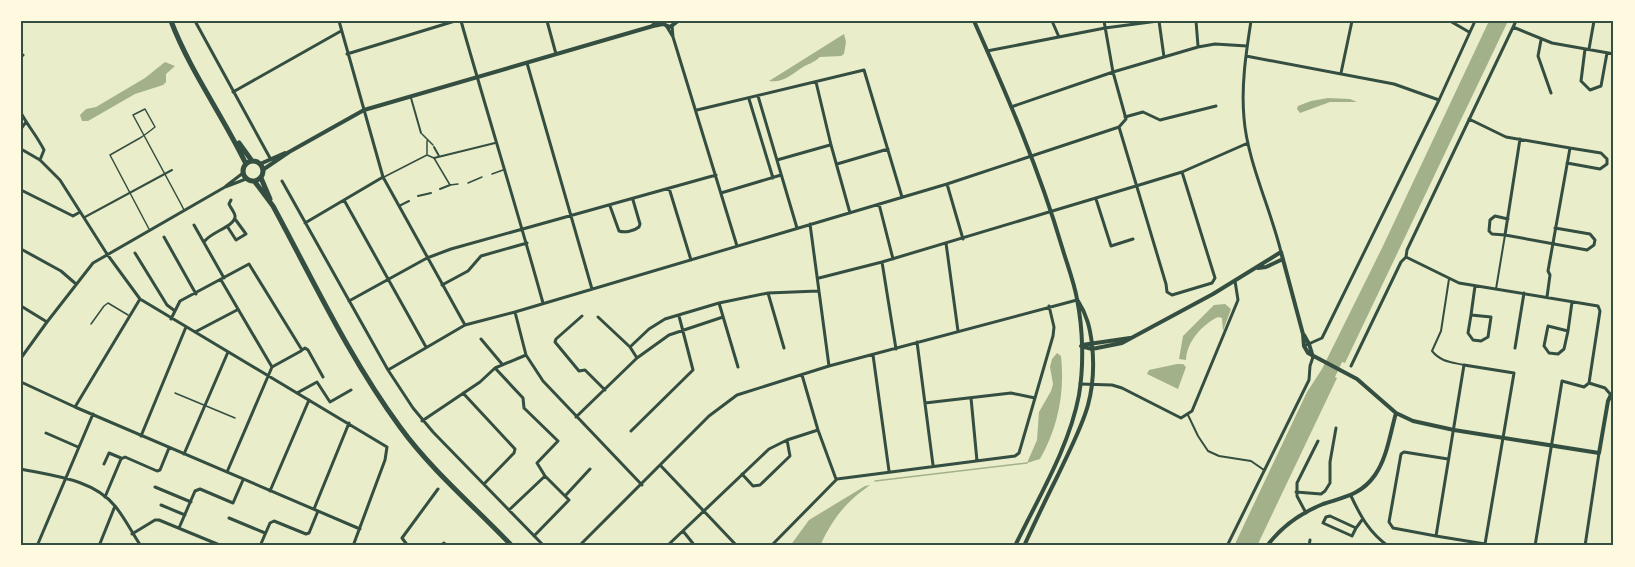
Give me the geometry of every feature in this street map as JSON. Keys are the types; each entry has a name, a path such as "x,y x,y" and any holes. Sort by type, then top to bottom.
{"main road":[{"path":"169,21 234,138 246,164 243,173 246,179 255,182 273,206"},
{"path":"234,138 252,161 262,166 261,178 273,206 369,380 401,428 431,464 512,546"},
{"path":"246,164 252,161"},
{"path":"255,182 261,178"}],"street":[{"path":"195,21 270,158"},
{"path":"339,21 383,177 465,325"},
{"path":"347,54 455,21"},
{"path":"462,21 495,143 506,170 543,303"},
{"path":"547,21 556,54"},
{"path":"974,21 1032,157 1052,213 1077,300 1086,318 1094,364 1093,384 1087,412 1077,439 1024,546"},
{"path":"1052,21 1059,37"},
{"path":"388,370 465,325 850,213 1119,128 1126,119 1113,72 1104,21"},
{"path":"987,51 1106,28 1159,21 1164,57"},
{"path":"1196,21 1198,47"},
{"path":"1251,21 1246,56 1244,119 1248,143 1283,259 1303,334 1304,346 1313,357 1367,386 1396,413 1425,425 1599,453"},
{"path":"1341,73 1352,21"},
{"path":"1450,21 1469,32"},
{"path":"1304,346 1322,338 1475,21"},
{"path":"1351,366 1401,262 1406,257 1407,250 1516,21"},
{"path":"1594,21 1581,81 1590,90 1601,86 1607,52"},
{"path":"262,166 364,110 410,95 664,23 675,22 674,37"},
{"path":"664,23 674,37 737,246"},
{"path":"1513,27 1541,40 1614,54"},
{"path":"233,92 341,31"},
{"path":"1541,40 1538,56 1551,93"},
{"path":"1011,107 1113,72 1198,47 1215,44 1247,46"},
{"path":"1246,56 1394,84 1438,100"},
{"path":"527,63 592,289"},
{"path":"697,110 864,70 902,197"},
{"path":"816,82 850,213"},
{"path":"410,95 421,133"},
{"path":"758,96 797,228"},
{"path":"749,99 773,178"},
{"path":"1125,117 1143,112 1160,120 1216,106"},
{"path":"21,113 44,150 40,160"},
{"path":"1468,120 1506,137 1601,153 1607,159 1607,164 1600,169 1567,163"},
{"path":"21,129 26,122"},
{"path":"1119,128 1167,292 1172,295 1212,284 1215,278 1182,172"},
{"path":"1496,289 1520,140"},
{"path":"434,158 495,143"},
{"path":"819,278 1052,213 1182,172 1248,143"},
{"path":"777,160 831,145"},
{"path":"434,147 439,156"},
{"path":"1547,297 1550,275 1548,271 1570,148"},
{"path":"21,149 40,160 60,180 107,254 140,299 387,447 385,460 353,546"},
{"path":"837,164 888,149"},
{"path":"262,166 270,158 289,152"},
{"path":"84,218 172,170"},
{"path":"225,188 243,173"},
{"path":"349,301 427,258 451,249 716,175"},
{"path":"721,193 781,175"},
{"path":"305,223 383,177"},
{"path":"21,358 93,263 149,229 246,179"},
{"path":"282,180 388,370 422,421 544,546"},
{"path":"946,184 963,239"},
{"path":"440,189 450,185"},
{"path":"669,188 691,260"},
{"path":"21,190 73,216 80,212"},
{"path":"418,196 431,194"},
{"path":"610,206 619,231 632,230 639,227 633,199"},
{"path":"1096,199 1111,246 1133,239"},
{"path":"227,226 236,240 246,234 235,219 229,204 231,200"},
{"path":"345,200 426,347"},
{"path":"399,206 409,201"},
{"path":"879,204 892,259"},
{"path":"1508,219 1495,216 1490,220 1489,231 1492,234 1587,250 1595,243 1590,234 1555,228"},
{"path":"204,242 235,219"},
{"path":"810,224 829,366"},
{"path":"194,225 237,310 272,367"},
{"path":"164,237 196,294"},
{"path":"442,285 468,271 481,256 527,243"},
{"path":"946,243 958,331"},
{"path":"21,249 61,271 76,284"},
{"path":"1081,346 1092,349 1122,343 1258,268 1281,252"},
{"path":"135,253 167,305 175,311"},
{"path":"1406,257 1459,283 1600,308 1589,383 1584,387 1562,381 1535,546"},
{"path":"1258,268 1283,259"},
{"path":"882,262 896,349"},
{"path":"171,319 180,302 249,264 302,350"},
{"path":"1448,459 1404,452 1399,456 1389,522 1396,529 1485,544 1514,373 1444,361 1432,351 1441,331 1449,279"},
{"path":"1080,384 1122,388 1182,418 1188,415 1211,370 1238,300 1235,281"},
{"path":"1471,315 1491,317 1488,336 1481,341 1473,340 1468,333 1475,286"},
{"path":"630,347 649,329 665,319 719,303 768,293 818,291"},
{"path":"768,293 784,348"},
{"path":"1515,348 1524,294"},
{"path":"75,407 140,299"},
{"path":"579,546 709,416 737,395 829,366 1077,300"},
{"path":"1016,544 1067,435 1073,417 1080,384 1081,346 1077,300"},
{"path":"1568,331 1548,326 1544,346 1549,353 1558,354 1564,349 1568,331 1572,302"},
{"path":"719,303 738,367"},
{"path":"21,306 47,322"},
{"path":"771,546 837,479 1015,456 1019,453 1053,336 1054,327 1048,306"},
{"path":"195,333 237,310"},
{"path":"515,312 526,355 543,381 642,485"},
{"path":"582,316 555,342 579,371 585,370 605,390"},
{"path":"631,431 693,370 679,316"},
{"path":"598,317 630,347 638,358"},
{"path":"576,417 638,358 669,335 723,317"},
{"path":"141,435 186,327"},
{"path":"1227,546 1309,380 1313,357 1303,334"},
{"path":"1081,346 1130,338"},
{"path":"481,339 502,364"},
{"path":"917,342 933,466"},
{"path":"227,472 272,367 305,348 323,377"},
{"path":"184,454 228,352"},
{"path":"422,421 480,382 495,368 526,355"},
{"path":"873,355 889,471"},
{"path":"1436,536 1464,365"},
{"path":"495,368 524,398 525,408 558,441 537,463 545,476 569,500 534,536"},
{"path":"802,375 818,430 837,479"},
{"path":"21,382 360,529"},
{"path":"297,393 317,382 330,402 351,390"},
{"path":"1585,546 1608,401 1612,395 1605,388 1589,383"},
{"path":"463,393 515,449 514,453 484,484"},
{"path":"925,403 1011,393 1035,398"},
{"path":"971,398 977,461"},
{"path":"270,491 309,400"},
{"path":"1267,546 1286,526 1306,513 1323,504 1351,496 1362,490 1378,470 1396,413"},
{"path":"37,546 93,414"},
{"path":"1188,415 1208,451 1219,456 1251,461 1264,470"},
{"path":"260,546 270,523 274,521 306,534 309,532 349,423"},
{"path":"1296,492 1321,494 1328,488 1336,428"},
{"path":"667,546 769,450 787,440 818,430"},
{"path":"46,433 78,447"},
{"path":"742,474 753,486 760,484 790,456 787,440"},
{"path":"1306,513 1296,492 1297,483 1318,441"},
{"path":"104,464 109,453 157,471 160,470 169,448"},
{"path":"105,497 121,459"},
{"path":"661,466 737,546"},
{"path":"21,469 66,479 91,488 115,506 141,546"},
{"path":"565,496 590,470"},
{"path":"509,510 545,476"},
{"path":"179,528 195,491 200,489 233,503 243,479"},
{"path":"155,487 190,502"},
{"path":"408,546 402,538 438,489"},
{"path":"1351,496 1370,531 1388,546"},
{"path":"161,505 185,515"},
{"path":"99,546 115,506"},
{"path":"1356,528 1330,516 1326,517 1323,523 1352,536 1362,520"},
{"path":"229,518 266,533"},
{"path":"132,534 154,520 159,520 222,546"},
{"path":"683,531 695,546"},
{"path":"1309,546 1310,540"},
{"path":"440,546 444,543 447,546"}],"lane":[{"path":"149,229 110,155 144,136 155,127 145,110 133,115 144,136 184,210"},
{"path":"421,133 434,147"},
{"path":"427,139 427,155"},
{"path":"383,177 427,155 434,158 450,185 458,184"},
{"path":"492,174 506,170"},
{"path":"468,183 482,177"},
{"path":"91,324 108,303 130,316"},
{"path":"175,393 235,418"},
{"path":"1016,544 1024,546"},
{"path":"1485,544 1495,546"}],"shaded area":[{"path":"1489,21 1508,21 1345,363 1342,362 1335,377 1337,378 1257,546 1234,546 1307,392 1322,369 1382,248"},
{"path":"844,34 846,42 844,54 841,56 820,57 786,78 769,81"},
{"path":"165,62 175,66 166,74 166,82 163,85 135,94 88,121 82,121 80,115 86,109 96,107 145,78"},
{"path":"1328,98 1350,99 1357,102 1330,102 1300,113 1297,109 1298,106 1311,101"},
{"path":"1225,304 1231,309 1223,331 1222,318 1218,317 1206,324 1192,340 1186,360 1179,359 1183,336 1214,305"},
{"path":"1057,353 1061,356 1062,383 1056,422 1040,459 1027,463 1037,440 1039,412 1053,384 1050,367"},
{"path":"1183,364 1186,367 1178,389 1147,374 1149,370"},
{"path":"870,485 840,512 820,546 790,546 809,520"}],"waterway":[{"path":"875,481 1027,463"}]}
